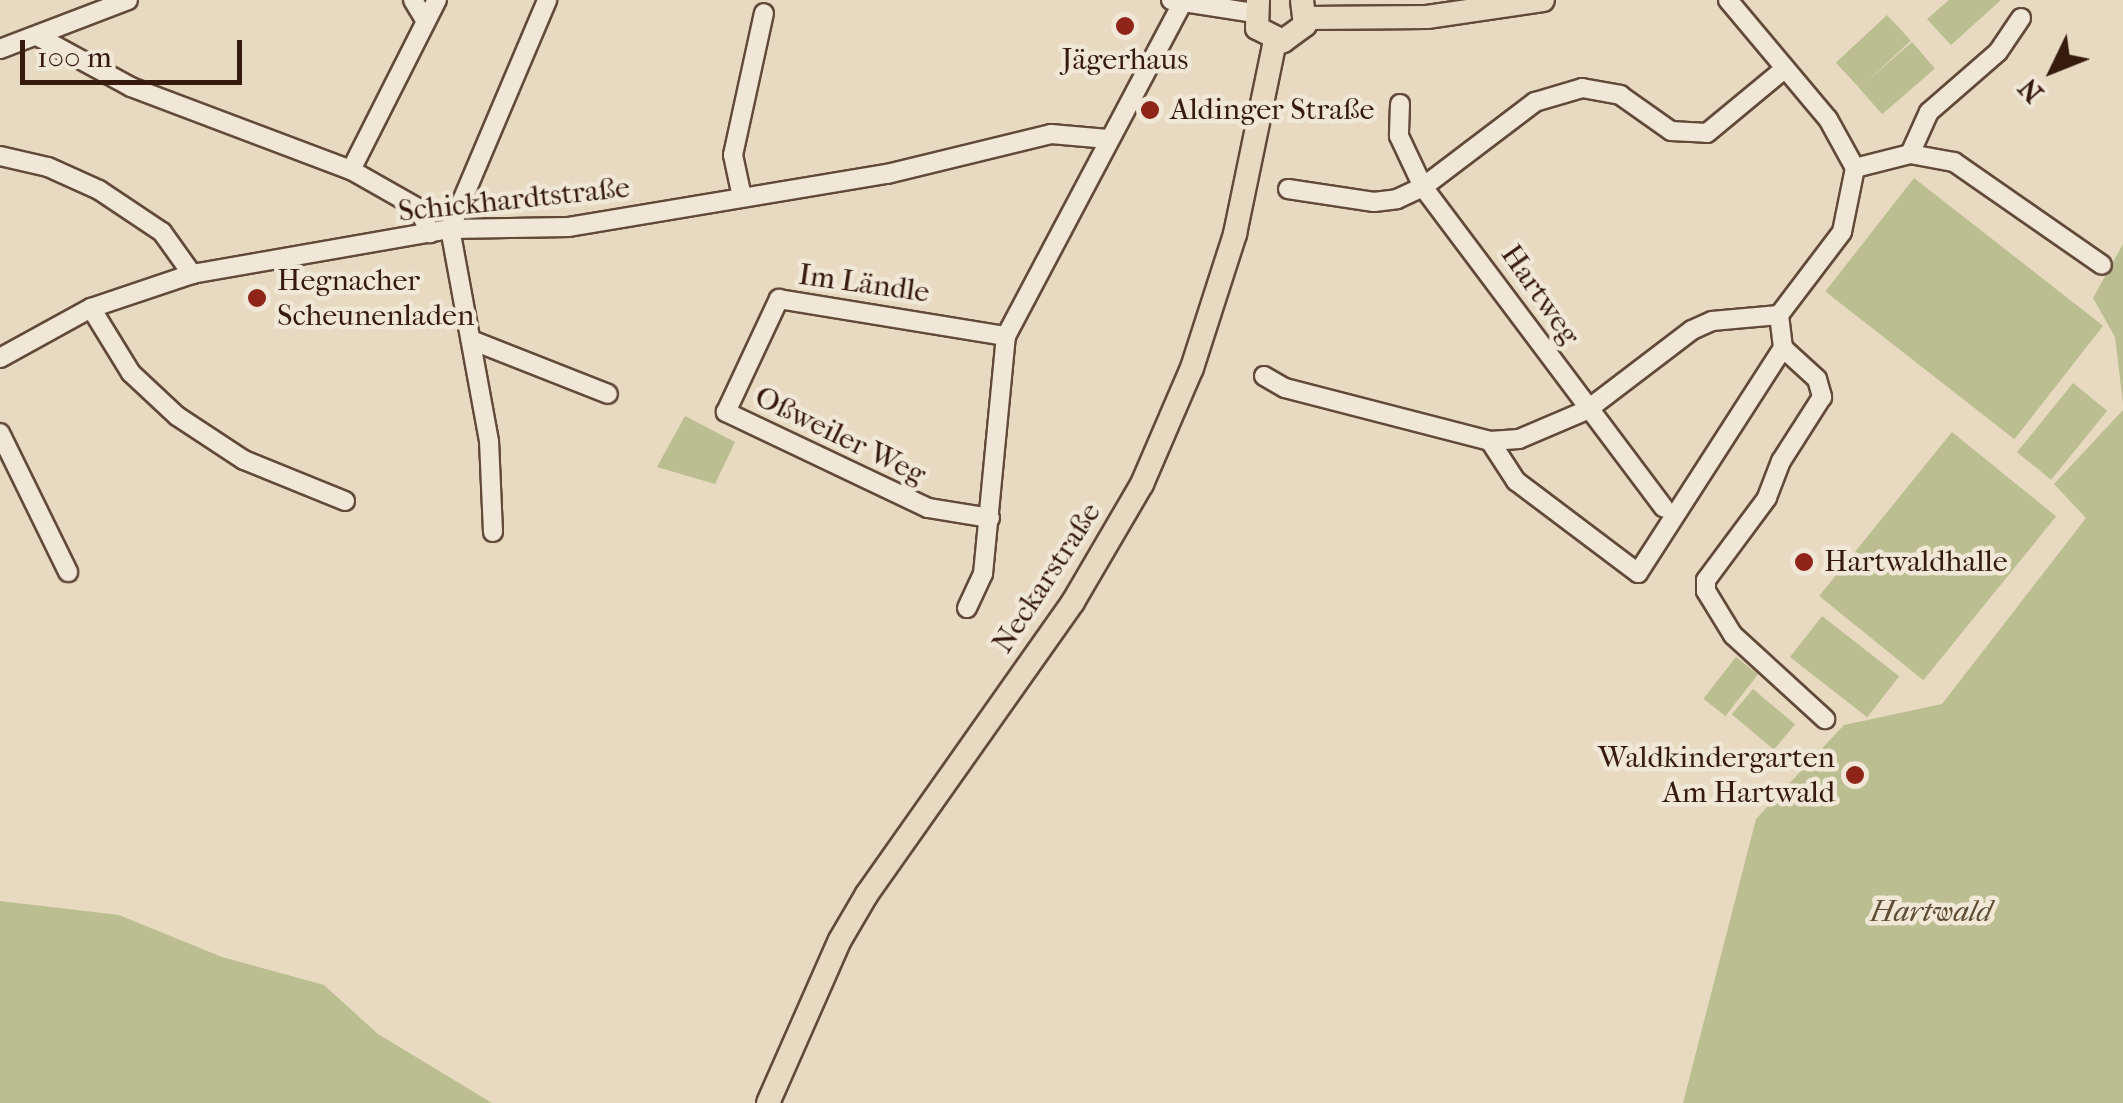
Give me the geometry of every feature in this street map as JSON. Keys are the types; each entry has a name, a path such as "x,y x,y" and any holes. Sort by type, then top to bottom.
{"main road":[{"path":"1256,6 1262,34 1275,41 1296,36 1304,9 1427,17 1543,0"},
{"name":"Neckarstraße","path":"768,1103 840,940 901,839 1073,602 1154,458 1192,368 1234,234 1275,41"}],"street":[{"path":"0,50 128,0"},
{"path":"413,0 424,18"},
{"path":"351,170 424,18 437,0"},
{"path":"493,532 489,441 450,229 547,0"},
{"path":"1728,0 1782,71 1828,119 1855,168 1842,232 1778,315 1783,348 1817,379 1822,397 1781,462 1767,498 1706,580 1706,591 1733,635 1825,719"},
{"path":"967,608 983,574 1006,336 1176,2 1256,6"},
{"path":"742,197 733,155 764,13"},
{"path":"1910,154 1929,112 1998,52 2021,18"},
{"path":"39,37 131,87 351,170 418,208 430,233"},
{"path":"1288,189 1374,202 1423,187 1556,93 1610,92 1671,132 1692,135 1723,124 1782,71"},
{"name":"Hartweg","path":"1400,104 1399,136 1423,187 1664,508"},
{"name":"Schickhardtstraße","path":"0,358 91,308 192,274 450,229 569,226 887,174 1051,134 1108,139"},
{"path":"1855,168 1910,154 1954,162 2102,266"},
{"path":"0,156 48,167 99,190 162,232 192,274"},
{"name":"Im Ländle","path":"726,412 778,299 1006,336"},
{"path":"91,308 131,373 177,416 244,460 345,502"},
{"path":"1264,376 1285,388 1490,442 1546,432 1587,410 1692,330 1712,321 1778,315"},
{"path":"471,340 608,394"},
{"path":"1490,442 1516,481 1638,572 1783,348"},
{"name":"Oßweiler Weg","path":"726,412 928,508 990,518"},
{"path":"0,434 68,572"}],"green space":[{"path":"1949,0 2001,0 1951,45 1927,19"},
{"path":"1887,15 1911,41 1860,88 1836,63"},
{"path":"1912,42 1935,68 1882,114 1859,88"},
{"path":"1914,178 2103,326 2014,439 1825,291"},
{"path":"2123,244 2123,404 2115,337 2093,298"},
{"path":"2073,383 2107,411 2051,480 2017,452"},
{"name":"Hartwald","path":"2123,410 2123,1103 1683,1103 1756,819 1844,725 1942,704 2086,518 2054,484"},
{"path":"685,416 735,442 715,484 657,467"},
{"path":"1952,432 2056,516 1923,680 1819,596"},
{"path":"1822,616 1899,676 1867,717 1790,657"},
{"path":"1736,657 1758,674 1725,716 1703,699"},
{"path":"1753,689 1795,724 1774,750 1732,714"},
{"path":"0,901 119,915 222,957 324,985 378,1034 492,1103 0,1103"}],"place":[{"name":"Jägerhaus","path":"1125,26"},
{"name":"Aldinger Straße","path":"1150,110"},
{"name":"Hegnacher Scheunenladen","path":"257,298"},
{"name":"Hartwaldhalle","path":"1804,562"},
{"name":"Waldkindergarten Am Hartwald","path":"1855,775"}]}
